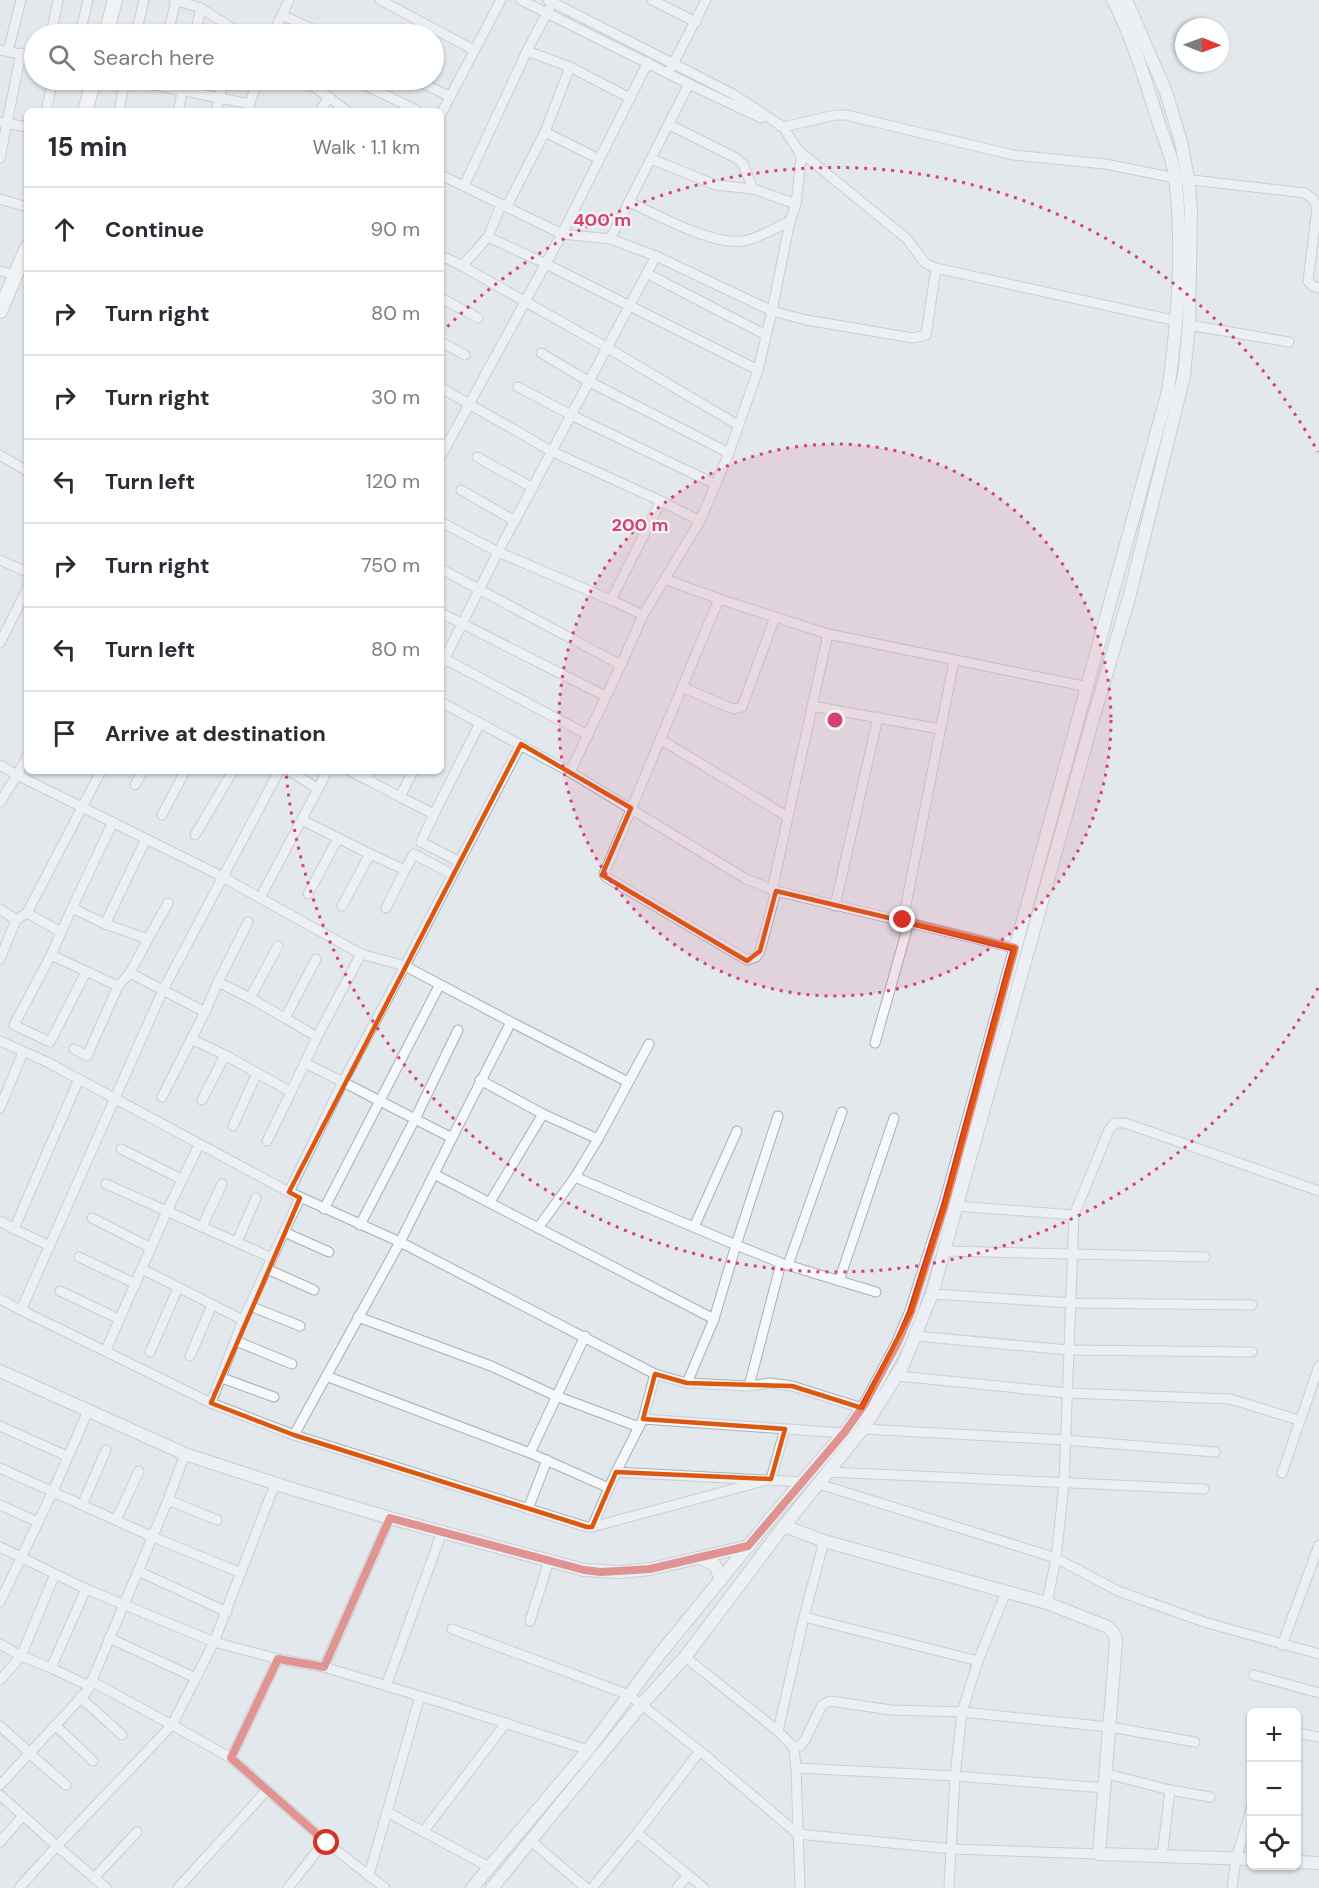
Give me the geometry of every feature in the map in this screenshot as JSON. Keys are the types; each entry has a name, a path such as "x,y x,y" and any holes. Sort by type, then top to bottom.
{"main road":[{"path":"109,24 115,0"},
{"path":"86,108 91,90"},
{"path":"0,311 21,267"}],"street":[{"path":"21,0 4,50 24,54"},
{"path":"53,24 58,0"},
{"path":"82,24 88,0"},
{"path":"138,24 144,0"},
{"path":"170,24 175,0 201,8 224,24"},
{"path":"278,24 289,0"},
{"path":"380,0 425,24"},
{"path":"444,108 501,0"},
{"path":"521,0 689,84 783,127 835,115 846,115 1012,155 1105,164 1182,178 1300,192 1311,196 1316,203 1307,278 1311,284 1319,288"},
{"path":"652,0 696,22"},
{"path":"668,73 706,0"},
{"path":"492,1888 642,1704 685,1657 784,1526 863,1429 898,1376 932,1294 1129,598 1184,375 1183,323 1191,210 1182,178 1124,21 1113,0"},
{"path":"1126,0 1166,92 1180,142 1182,178"},
{"path":"464,186 551,1 733,94 783,127 801,159 796,204 790,221 758,370 729,453 700,521 642,615 570,772"},
{"path":"197,24 201,8"},
{"path":"282,15 301,24"},
{"path":"444,34 474,50"},
{"path":"527,51 570,67 630,98"},
{"path":"0,158 4,122 21,53"},
{"path":"445,438 470,403 544,263 562,234 648,62"},
{"path":"462,266 488,237 545,132 570,67"},
{"path":"610,239 689,84"},
{"path":"47,108 51,90"},
{"path":"120,108 124,90"},
{"path":"179,108 183,90 249,108 255,90"},
{"path":"217,108 221,90"},
{"path":"319,90 343,108"},
{"path":"375,90 412,108"},
{"path":"436,90 449,96"},
{"path":"322,108 329,97"},
{"path":"4,122 24,126"},
{"path":"668,124 736,158 743,164 753,189"},
{"path":"545,132 598,159"},
{"path":"798,150 907,239 925,263 936,268 1183,323 1289,342"},
{"path":"651,159 716,185 753,189 796,204"},
{"path":"444,176 562,234 610,239 656,256 772,311 806,320 921,338 926,335 936,268"},
{"path":"0,199 24,204"},
{"path":"629,202 706,236 726,241 750,239 790,221"},
{"path":"488,237 758,370"},
{"path":"444,656 656,256"},
{"path":"444,258 462,266 606,347 738,425"},
{"path":"0,272 21,267"},
{"path":"648,274 766,334"},
{"path":"444,300 478,318"},
{"path":"472,1888 588,1750 748,1546 844,1433 862,1408 898,1342 911,1312 948,1194 1168,392 1183,323"},
{"path":"444,344 465,355"},
{"path":"542,353 588,381 729,453"},
{"path":"518,387 715,484"},
{"path":"444,390 553,452 700,521"},
{"path":"0,456 24,469"},
{"path":"477,457 533,488"},
{"path":"460,490 515,521"},
{"path":"611,600 661,501"},
{"path":"444,524 498,552 642,615"},
{"path":"0,560 24,572"},
{"path":"444,571 621,665"},
{"path":"664,579 828,634 1088,687"},
{"path":"0,643 24,595"},
{"path":"719,599 604,870 604,875 745,959 756,957 760,951 828,634"},
{"path":"444,615 605,696"},
{"path":"682,687 728,707 742,707 775,617"},
{"path":"444,661 588,735"},
{"path":"875,1043 906,921 954,661"},
{"path":"444,704 570,772 746,879 774,891 1015,948"},
{"path":"812,706 940,729"},
{"path":"835,906 878,717"},
{"path":"459,861 421,842 480,723"},
{"path":"660,739 788,817"},
{"path":"289,1192 343,1082 521,744"},
{"path":"0,802 24,762"},
{"path":"0,765 223,877 361,954 405,966 439,986 628,1082"},
{"path":"0,959 16,920 27,913 99,774"},
{"path":"135,784 140,774"},
{"path":"162,815 183,774"},
{"path":"195,835 229,774"},
{"path":"21,1310 163,990 277,774"},
{"path":"295,774 318,789"},
{"path":"260,898 326,774"},
{"path":"400,797 412,774"},
{"path":"368,775 400,797 434,814"},
{"path":"302,820 405,870"},
{"path":"86,972 50,1042 14,1025 51,955 113,822"},
{"path":"308,894 338,838"},
{"path":"105,924 146,839"},
{"path":"342,906 370,854"},
{"path":"386,908 414,854 451,874"},
{"path":"74,1049 87,1056 118,986 130,973 168,903"},
{"path":"72,908 105,924 148,939"},
{"path":"0,909 16,920"},
{"path":"27,913 62,932"},
{"path":"162,1097 248,922"},
{"path":"250,998 278,945"},
{"path":"267,1141 317,1037 361,954"},
{"path":"51,955 118,986"},
{"path":"285,1018 316,959"},
{"path":"130,973 205,1012"},
{"path":"218,982 317,1037"},
{"path":"324,1209 439,986"},
{"path":"294,1435 400,1242 511,1022"},
{"path":"360,1225 416,1119 458,1030"},
{"path":"191,1039 291,1092"},
{"path":"0,1041 47,1062 300,1198 400,1242 655,1374 687,1383 749,1386 770,1383 792,1386 862,1408"},
{"path":"538,1228 575,1177 598,1139 649,1044"},
{"path":"0,1108 23,1052"},
{"path":"202,1100 225,1055"},
{"path":"305,1063 452,1138"},
{"path":"233,1126 257,1073"},
{"path":"14,1229 79,1079"},
{"path":"480,1080 543,1114 598,1139"},
{"path":"749,1386 785,1264 842,1112"},
{"path":"490,1202 543,1114"},
{"path":"687,1383 714,1319 778,1116"},
{"path":"839,1281 894,1118"},
{"path":"1047,1603 1056,1558 1064,1484 1074,1215 1109,1130 1115,1123 1120,1122 1319,1191"},
{"path":"694,1227 737,1131"},
{"path":"106,1350 181,1179 199,1145"},
{"path":"121,1149 181,1179"},
{"path":"434,1174 714,1319"},
{"path":"575,1177 785,1264 876,1292"},
{"path":"106,1184 272,1258"},
{"path":"202,1227 222,1184"},
{"path":"237,1242 256,1198"},
{"path":"211,1403 243,1320 300,1198"},
{"path":"957,1206 1074,1215"},
{"path":"92,1218 151,1248"},
{"path":"0,1221 48,1245"},
{"path":"284,1232 329,1252"},
{"path":"945,1251 1205,1257"},
{"path":"79,1257 136,1284"},
{"path":"142,1269 243,1320"},
{"path":"267,1269 314,1290"},
{"path":"150,1352 178,1288"},
{"path":"60,1291 120,1319"},
{"path":"932,1294 1072,1303 1252,1305"},
{"path":"0,1299 211,1403 294,1435 583,1526 592,1527 771,1479"},
{"path":"190,1356 212,1305"},
{"path":"250,1306 300,1326"},
{"path":"358,1317 491,1366 556,1396 641,1423 844,1433"},
{"path":"530,1453 585,1336"},
{"path":"916,1336 1068,1350 1252,1352"},
{"path":"236,1341 292,1364"},
{"path":"1282,1473 1319,1366"},
{"path":"0,1371 185,1454 275,1484 390,1518 584,1570 621,1572 650,1569 748,1546"},
{"path":"592,1527 641,1423 655,1374"},
{"path":"326,1376 530,1453 609,1488"},
{"path":"898,1376 1067,1393 1230,1399 1299,1420"},
{"path":"222,1378 274,1397"},
{"path":"0,1599 53,1491 88,1411"},
{"path":"0,1426 67,1456"},
{"path":"771,1479 785,1429"},
{"path":"863,1429 1065,1440 1215,1452"},
{"path":"82,1505 106,1450"},
{"path":"0,1785 90,1684 153,1537 185,1454"},
{"path":"528,1509 547,1460"},
{"path":"0,1468 153,1537 241,1573"},
{"path":"116,1520 139,1471"},
{"path":"616,1472 803,1482"},
{"path":"828,1472 1204,1489"},
{"path":"19,1888 172,1725 227,1612 275,1484"},
{"path":"819,1484 1056,1558 1118,1591 1204,1622 1319,1654"},
{"path":"168,1500 217,1520"},
{"path":"0,1505 38,1522"},
{"path":"324,1667 390,1518"},
{"path":"771,1518 784,1526 824,1541 1047,1603 1103,1625 1112,1631 1115,1635 1110,1727 1099,1854"},
{"path":"386,1686 442,1532"},
{"path":"778,1731 824,1541"},
{"path":"1282,1645 1319,1545"},
{"path":"0,1547 86,1589 214,1642 278,1659 324,1667 588,1750"},
{"path":"700,1558 715,1565 721,1580"},
{"path":"530,1621 549,1561"},
{"path":"138,1571 227,1612"},
{"path":"0,1680 21,1656 55,1574"},
{"path":"51,1668 86,1589"},
{"path":"949,1888 955,1776 962,1712 978,1661 1006,1592"},
{"path":"804,1617 978,1661"},
{"path":"452,1629 629,1695 700,1751 798,1834 952,1849 1247,1859"},
{"path":"109,1638 196,1678"},
{"path":"0,1644 21,1656 90,1684 172,1725 231,1758 379,1886"},
{"path":"685,1657 778,1731 794,1749 800,1888"},
{"path":"231,1758 278,1659"},
{"path":"1254,1675 1319,1693"},
{"path":"369,1875 420,1696"},
{"path":"80,1697 122,1735"},
{"path":"794,1749 805,1740 819,1709 825,1702 830,1701 891,1710 962,1712 1110,1727 1195,1742"},
{"path":"423,1832 506,1723"},
{"path":"55,1725 93,1761"},
{"path":"0,1726 66,1785"},
{"path":"1301,1734 1319,1737"},
{"path":"592,1888 638,1833 700,1751"},
{"path":"796,1768 955,1776 1105,1788"},
{"path":"1107,1774 1170,1790 1210,1797"},
{"path":"178,1888 267,1790"},
{"path":"1162,1856 1170,1790"},
{"path":"0,1795 106,1888"},
{"path":"387,1812 489,1867"},
{"path":"0,1842 23,1816"},
{"path":"1232,1888 1236,1859 1248,1816"},
{"path":"94,1878 137,1832"},
{"path":"638,1833 704,1888"},
{"path":"530,1840 586,1888"},
{"path":"288,1888 325,1841"},
{"path":"1301,1862 1319,1863"},
{"path":"677,1888 688,1875"}],"highlighted area":[{"path":"521,744 631,808 602,875 747,961 760,951 776,891 1015,948 945,1205 911,1312 862,1408 792,1386 687,1383 655,1374 643,1419 785,1429 771,1479 616,1472 592,1527 587,1527 294,1435 211,1403 300,1198 289,1192"}],"route":[{"path":"327,1843 231,1758 278,1659 324,1667 390,1518 584,1570 621,1572 650,1569 700,1558 748,1546 844,1433 864,1405 884,1370 911,1312 966,1132 1015,948 903,920"}]}
